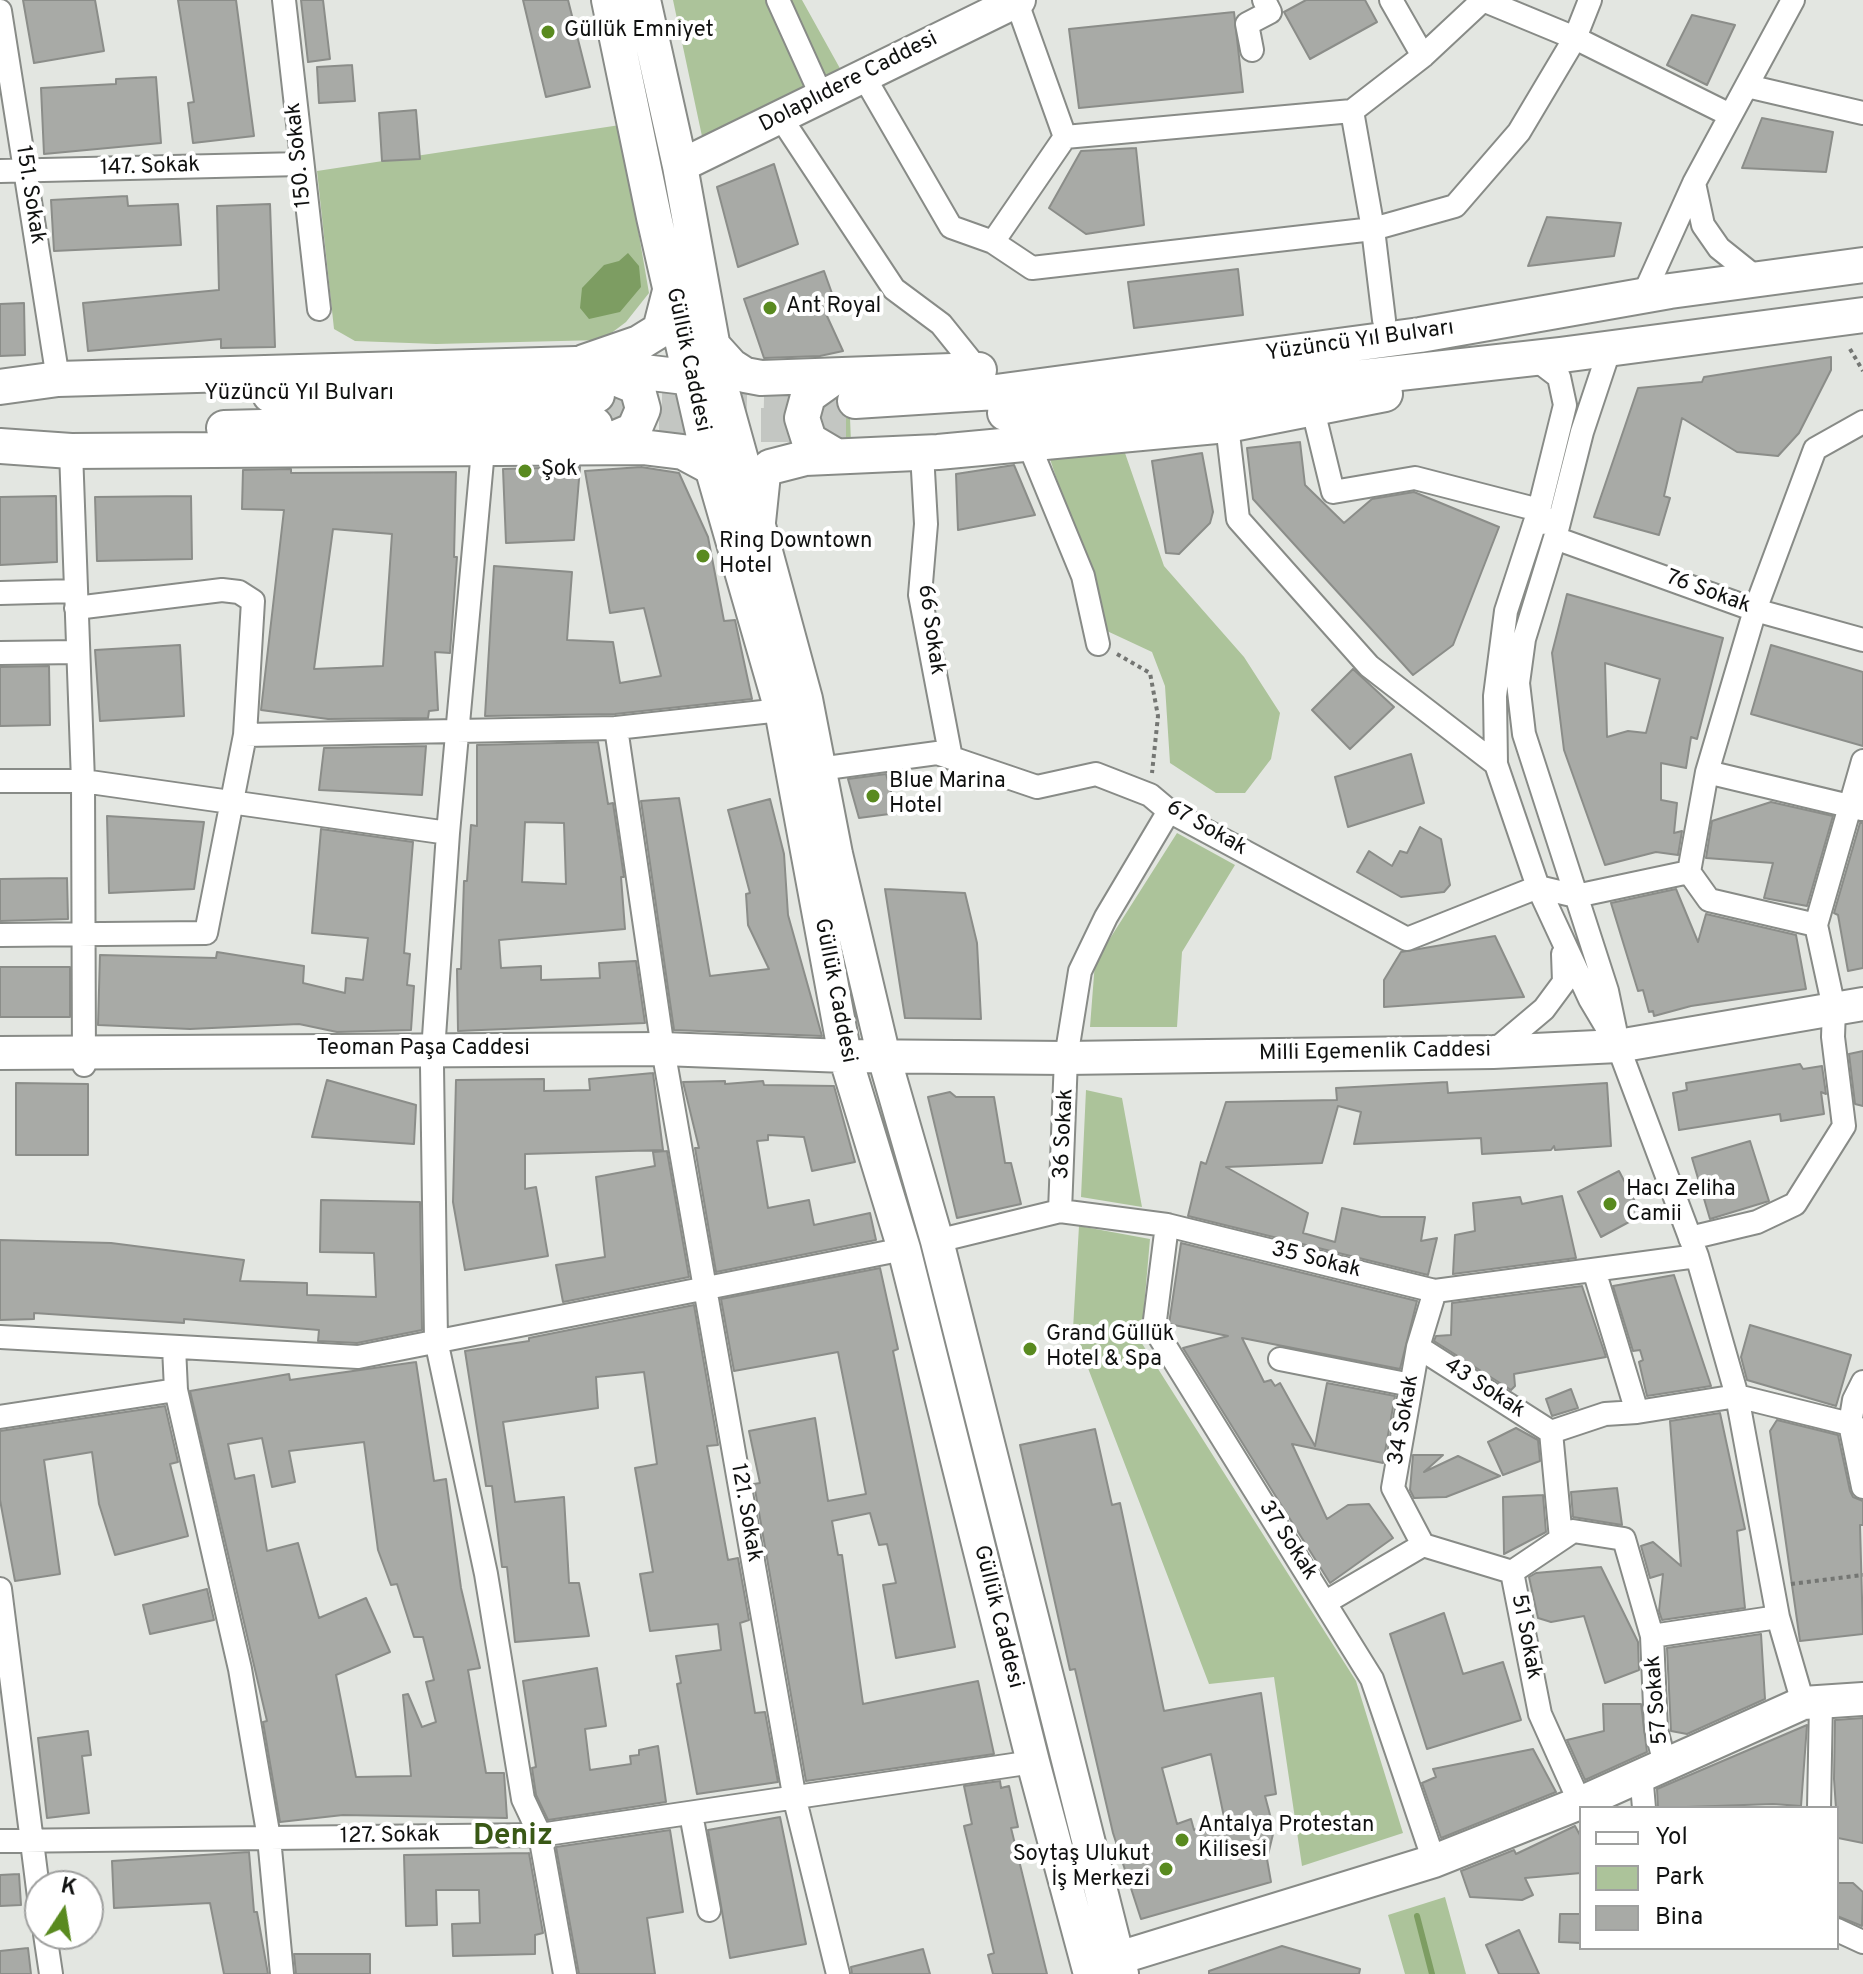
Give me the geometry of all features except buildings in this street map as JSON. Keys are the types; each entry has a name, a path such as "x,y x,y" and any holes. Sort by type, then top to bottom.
{"main road":[{"name":"Güllük Caddesi","path":"609,0 671,287 712,423 781,710 845,1056 904,1249 1033,1762 1104,1969"},
{"name":"Güllük Caddesi","path":"643,0 680,166 712,345 712,423 758,522 806,699 884,1057 937,1241 1104,1969"},
{"name":"Dolaplıdere Caddesi","path":"680,166 1017,0"},
{"name":"Yüzüncü Yıl Bulvarı","path":"849,401 1012,390 1420,335 1659,288 1759,280 1863,265"},
{"path":"0,387 58,379 576,364 639,343 660,330 671,287"},
{"path":"820,457 809,440 802,418 808,396 849,401 978,370 1384,320 1563,293 1659,288"},
{"name":"Yüzüncü Yıl Bulvarı","path":"849,401 1148,401 1551,360 1610,348 1863,315"},
{"path":"712,345 731,366 745,375 782,379 849,401"},
{"path":"576,364 768,451 820,457 1029,445 1227,425 1551,360"},
{"path":"576,364 628,380 637,387 643,401 634,430 599,429"},
{"path":"599,429 683,452 712,423 782,379"},
{"name":"Yüzüncü Yıl Bulvarı","path":"0,393 599,429"},
{"name":"Yüzüncü Yıl Bulvarı","path":"0,436 413,423 599,429"},
{"path":"0,446 71,451 483,450 599,429 668,430 712,423"},
{"path":"758,522 763,474 770,467 820,457"},
{"name":"Milli Egemenlik Caddesi","path":"845,1056 1066,1058 1493,1052 1618,1046 1849,1006"},
{"name":"Teoman Paşa Caddesi","path":"0,1053 83,1060 435,1049 663,1049 845,1056"},
{"path":"1104,1969 1434,1861 1580,1803 1653,1768 1812,1702 1863,1699"}],"street":[{"name":"150. Sokak","path":"284,0 319,309"},
{"path":"778,0 822,97"},
{"path":"1017,0 1065,137"},
{"path":"1252,50 1247,24 1270,12 1264,0"},
{"path":"1391,0 1423,56"},
{"path":"1065,137 1352,111 1423,56 1483,0 1575,38 1730,115"},
{"path":"863,75 951,227 993,242 1032,268 1373,229 1455,206 1519,132 1575,38 1590,0"},
{"path":"1659,288 1694,183 1793,0"},
{"name":"151. Sokak","path":"0,11 58,379"},
{"path":"1747,86 1863,113"},
{"path":"1352,111 1373,229 1384,320"},
{"path":"781,118 894,289 941,324 978,370"},
{"path":"993,242 1065,137"},
{"name":"147. Sokak","path":"0,171 301,164"},
{"path":"1694,183 1703,225 1719,248 1759,280"},
{"path":"1610,348 1582,432 1555,538 1524,639 1518,683 1524,734 1607,991 1618,1046 1693,1247 1737,1396 1778,1617 1812,1702 1819,1806"},
{"path":"1551,360 1559,377 1565,405 1539,510 1506,611 1495,696 1496,764 1538,887 1590,999 1618,1046"},
{"path":"1313,410 1333,492 1415,478 1539,510 1555,538"},
{"path":"1816,925 1709,900 1689,872 1707,772 1755,610 1815,449 1863,422"},
{"path":"1227,425 1238,519 1369,666 1496,764"},
{"path":"1029,445 1083,576 1098,644"},
{"path":"483,450 448,833 432,1066 436,1340 486,1574 523,1799 540,1835 565,1974"},
{"path":"71,451 83,781 86,936 83,1060"},
{"name":"66 Sokak","path":"922,453 926,524 920,595 951,758"},
{"name":"76 Sokak","path":"1555,538 1755,610 1863,640"},
{"path":"0,593 76,599 222,590 239,592 253,601 245,735 206,933 0,935"},
{"path":"0,653 78,652"},
{"path":"245,735 616,728 781,710"},
{"name":"121. Sokak","path":"616,728 663,1049 795,1800 838,1974"},
{"name":"67 Sokak","path":"819,769 937,753 1037,787 1096,774 1150,795 1169,811 1407,939 1538,887"},
{"path":"1853,1128 1833,1037 1849,1006 1816,925 1856,808 1863,761"},
{"path":"1707,772 1856,808"},
{"path":"0,781 83,781 448,833"},
{"name":"36 Sokak","path":"1060,1211 1066,1058 1080,971 1106,917 1169,811"},
{"path":"1538,887 1576,896 1689,872"},
{"path":"1493,1052 1544,1009 1564,982 1563,941"},
{"name":"35 Sokak","path":"937,1241 1060,1211 1167,1225 1435,1291 1594,1270 1693,1247 1795,1204 1853,1128"},
{"name":"37 Sokak","path":"1167,1225 1154,1328 1185,1384 1372,1679 1434,1861"},
{"path":"0,1337 358,1357 904,1249"},
{"path":"1594,1270 1637,1412"},
{"name":"34 Sokak","path":"1423,1545 1393,1488 1418,1347 1435,1291"},
{"path":"174,1347 176,1390 240,1669 269,1838 282,1974"},
{"name":"43 Sokak","path":"1418,1347 1551,1432"},
{"path":"1280,1359 1411,1385"},
{"path":"1863,1382 1854,1400 1863,1487"},
{"path":"0,1417 176,1390"},
{"path":"1512,1572 1561,1539 1551,1432 1605,1414 1737,1396 1856,1428"},
{"name":"57 Sokak","path":"1561,1539 1573,1531 1624,1539 1652,1636 1656,1729 1653,1768 1644,1806"},
{"path":"1326,1602 1423,1545"},
{"name":"51 Sokak","path":"1423,1545 1512,1572 1540,1714 1580,1803"},
{"path":"0,1589 35,1870"},
{"path":"1652,1636 1778,1617"},
{"name":"127. Sokak","path":"0,1841 540,1835 795,1800 1033,1762"},
{"path":"691,1814 709,1910"},
{"path":"1839,1931 1863,1942"},
{"path":"47,1950 51,1974"}],"path":[{"path":"1850,349 1863,371"},
{"path":"1098,644 1150,673 1158,716 1150,795"},
{"path":"1772,1587 1863,1575"}],"green space":[{"path":"673,0 802,0 842,72 703,141"},
{"path":"620,125 649,293 626,322 602,340 436,344 355,341 334,329 317,171"},
{"path":"849,392 851,443 841,444 827,432 823,418 833,396"},
{"path":"1125,453 1164,566 1244,657 1280,713 1271,759 1245,793 1216,793 1170,763 1165,686 1152,652 1107,631 1049,456"},
{"path":"1177,833 1235,865 1182,952 1177,1027 1090,1027 1095,962"},
{"path":"1086,1090 1122,1098 1142,1207 1081,1197"},
{"path":"1079,1226 1150,1239 1141,1342 1356,1681 1403,1833 1302,1866 1274,1677 1209,1684 1073,1329"},
{"path":"1445,1897 1466,1974 1405,1974 1388,1915"}],"shaded area":[{"path":"628,253 639,266 641,287 620,312 589,319 580,308 582,288 604,265 619,261"}],"waterway":[{"path":"1417,1916 1432,1974"}],"tunnel":[{"path":"611,396 855,401"},
{"path":"608,425 857,425"}],"place":[{"name":"Güllük Emniyet","path":"548,32"},
{"name":"Ant Royal","path":"770,308"},
{"name":"Şok","path":"525,471"},
{"name":"Ring Downtown Hotel","path":"703,556"},
{"name":"Blue Marina Hotel","path":"873,796"},
{"name":"Hacı Zeliha Camii","path":"1610,1204"},
{"name":"Grand Güllük Hotel & Spa","path":"1030,1349"},
{"name":"Antalya Protestan Kilisesi","path":"1182,1840"},
{"name":"Soytaş Ulukut İş Merkezi","path":"1166,1869"}],"district":[{"name":"Deniz","path":"513,1838"}]}
